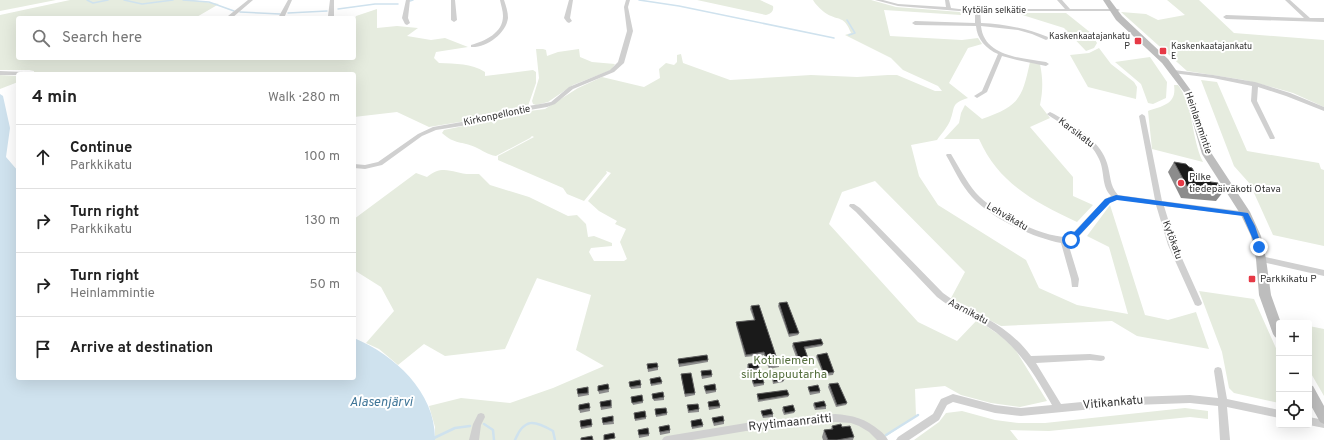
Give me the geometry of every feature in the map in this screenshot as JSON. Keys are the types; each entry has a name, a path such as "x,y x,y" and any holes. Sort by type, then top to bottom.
{"street":[{"path":"231,16 251,0"},
{"path":"282,16 290,0"},
{"path":"331,16 332,0"},
{"path":"407,23 405,18 408,0"},
{"path":"453,0 454,20"},
{"path":"473,46 483,43 500,31 505,20 502,0"},
{"path":"569,21 567,18 571,0"},
{"name":"Kirkonpellontie","path":"356,166 372,167 380,164 420,135 434,128 474,122 505,112 546,105 553,102 571,88 612,71 621,63 630,31 626,8 628,0"},
{"name":"Kytölän selkätie","path":"877,0 898,5 949,9 1115,10"},
{"path":"947,0 949,9"},
{"path":"1059,0 1068,9"},
{"name":"Heinlammintie","path":"1106,0 1155,50 1174,72 1188,92 1207,154 1246,214 1256,236 1261,259 1265,295 1276,326"},
{"path":"1287,0 1308,19"},
{"path":"977,10 979,33 983,40 1000,55 1046,64"},
{"path":"1226,17 1324,20"},
{"path":"915,23 978,24 1025,30 1046,38"},
{"path":"977,96 984,92 1000,55"},
{"path":"1174,72 1255,84 1288,94 1324,109"},
{"path":"0,73 16,74"},
{"path":"1255,84 1254,101 1272,138"},
{"name":"Karsikatu","path":"1050,114 1080,133 1097,149 1106,169 1108,188 1116,197"},
{"name":"Kytökatu","path":"1142,116 1159,202 1172,245 1198,303"},
{"name":"Lehväkatu","path":"949,155 970,190 990,209 1021,226 1064,242"},
{"path":"1075,286 1075,279 1064,242 1075,236 1107,201 1116,197 1246,214"},
{"name":"Aarnikatu","path":"852,206 858,210 940,296 948,302 985,320 1006,334 1031,360 1058,408"},
{"path":"1261,259 1324,273"},
{"path":"1031,360 1090,357 1101,358"},
{"path":"1218,371 1225,440"},
{"path":"1310,392 1324,418"},
{"name":"Vitikankatu","path":"901,440 936,416 944,402 953,398 995,409 1021,412 1190,399 1222,402 1276,413"},
{"path":"474,440 477,424 481,417"},
{"name":"Ryytimaanraitti","path":"666,440 746,427 835,418 849,419 866,424 883,440"},
{"path":"1312,422 1324,424"}],"green space":[{"path":"0,0 56,0 0,11"},
{"path":"70,0 193,0 219,4 198,16 16,16 16,60 356,60 356,16 377,9 377,28 397,26 418,28 407,36 431,40 445,38 468,47 436,52 434,58 439,63 463,64 474,67 485,72 485,76 533,70 536,72 536,83 528,106 511,109 478,119 429,127 397,112 356,117 356,72 34,72 29,70 0,70 0,15"},
{"path":"697,0 760,0 773,6 773,11 766,15"},
{"name":"Kotiniemen siirtolapuutarha","path":"813,0 871,0 896,7 960,12 961,15 884,10 890,36 962,40 978,38 982,44 968,48 949,83 968,98 958,102 954,106 949,124 937,140 911,145 919,176 938,205 1026,260 1039,288 1077,305 1128,314 1109,247 1087,236 1110,205 1145,315 1168,320 1196,312 1209,349 1137,336 1112,321 1001,326 950,300 965,272 875,181 842,192 829,224 918,322 957,341 977,320 1001,336 1015,349 1047,401 1020,407 991,403 961,395 945,386 915,389 916,416 881,440 435,440 435,427 429,406 461,398 510,403 553,388 604,366 576,350 591,295 537,278 505,349 445,356 424,344 398,365 379,349 366,343 394,311 381,287 356,271 356,218 416,173 427,177 433,173 443,170 464,174 479,174 490,185 529,197 568,216 577,215 586,224 588,237 594,236 612,243 612,246 591,248 589,252 594,261 624,261 627,259 620,242 626,229 615,224 617,221 599,211 588,201 611,173 606,171 607,173 584,201 567,194 563,188 498,160 498,156 534,137 532,136 496,156 447,137 442,133 444,130 514,113 545,109 578,88 602,77 644,87 660,78 659,69 666,63 674,65 677,62 677,55 681,54 683,63 730,80 811,75 857,77 897,75 935,91 942,91 938,86 903,70 891,58 845,35 851,33 846,23 841,19 825,13"},
{"path":"1167,0 1199,0 1234,33 1324,40 1324,107 1293,93 1268,86 1244,80 1187,71 1121,12 1146,14 1158,20 1185,15"},
{"path":"1016,13 1066,13 1091,33 1097,43 1094,48 1086,51 1064,28"},
{"path":"1099,48 1111,64 1134,82 1137,87 1136,99 1088,87 1070,55 1089,53"},
{"path":"536,49 546,50 547,56 558,52 579,49 580,57 592,62 615,64 611,70 573,85 548,102 536,105 533,104 532,101 539,78"},
{"path":"1150,57 1167,82 1166,98 1153,104 1148,103 1141,84 1115,62"},
{"path":"1030,62 1040,64 1042,75 1042,94 1040,105 1050,118 1030,127 1073,177 1073,196 1093,205 1077,222 1033,199 1008,180 987,155 979,139 944,139 959,123 961,113 965,105 982,119 1004,110 1017,100 1024,85"},
{"path":"0,75 16,76 16,83 0,89"},
{"path":"1201,80 1217,82 1247,151 1319,163 1321,169 1324,170 1324,246 1273,235 1250,184 1234,166"},
{"path":"1174,85 1178,85 1187,103 1196,143 1203,162 1152,149 1148,111 1164,106 1171,100"},
{"path":"1199,291 1254,299 1276,348 1276,402 1234,393 1229,388 1222,352"},
{"path":"1312,327 1324,329 1324,396 1312,375"},
{"path":"1185,408 1208,411 1208,419 1190,417 1049,431 1010,430 1018,440 914,440 939,422 946,413 962,411 995,420 1019,423 1045,423"}],"water":[{"name":"Alasenjärvi","path":"0,94 3,96 10,128 6,157 16,169 16,380 356,380 356,339 384,354 398,365 421,392 429,407 435,440 0,440"}],"building":[{"path":"1174,162 1186,164 1192,168 1198,179 1218,183 1223,192 1188,188"},
{"path":"787,302 799,333 789,334 779,303"},
{"path":"759,305 779,365 769,366 764,352 746,355 736,322 755,320 751,306"},
{"path":"821,339 823,344 804,347 809,361 800,362 793,343"},
{"path":"827,353 834,372 824,374 817,355"},
{"path":"707,355 708,360 679,364 678,359"},
{"path":"657,363 658,367 648,369 647,364"},
{"path":"758,363 759,368 749,369 748,364"},
{"path":"711,370 712,375 702,376 701,371"},
{"path":"812,371 814,376 805,377 803,372"},
{"path":"691,373 695,393 685,394 681,374"},
{"path":"782,375 784,380 774,382 772,377"},
{"path":"660,377 662,382 651,384 650,379"},
{"path":"762,377 764,383 754,384 752,379"},
{"path":"640,380 641,385 630,387 629,382"},
{"path":"838,383 847,403 837,405 829,384"},
{"path":"608,384 609,389 598,391 598,386"},
{"path":"715,384 716,390 706,391 704,386"},
{"path":"818,385 820,391 810,392 808,387"},
{"path":"588,387 588,393 578,394 577,389"},
{"path":"787,390 789,395 759,400 757,394"},
{"path":"663,392 664,397 653,399 652,394"},
{"path":"642,395 643,401 632,403 631,397"},
{"path":"611,400 611,406 601,407 600,402"},
{"path":"718,400 720,406 709,407 708,402"},
{"path":"824,401 826,406 816,408 814,403"},
{"path":"589,403 590,408 579,410 579,405"},
{"path":"698,404 699,409 689,411 687,405"},
{"path":"793,405 795,411 785,413 783,407"},
{"path":"666,408 667,413 656,415 655,409"},
{"path":"771,409 773,414 763,416 761,411"},
{"path":"645,411 646,417 635,419 634,413"},
{"path":"613,416 613,421 603,423 602,418"},
{"path":"723,416 724,421 714,423 712,418"},
{"path":"591,419 592,425 581,427 580,421"},
{"path":"701,419 703,425 692,427 691,421"},
{"path":"841,424 842,427 850,426 854,437 828,440 824,430 833,429 832,426"},
{"path":"669,425 670,430 660,432 659,427"},
{"path":"648,428 649,434 639,435 638,430"},
{"path":"614,433 615,438 604,440 604,435"},
{"path":"592,436 593,440 581,440 581,438"}],"waterway":[{"path":"87,0 93,3 108,0"},
{"path":"124,0 142,4 173,0"},
{"path":"183,0 209,2 234,11"},
{"path":"639,0 679,6 834,38"},
{"path":"338,9 375,4 398,4"},
{"path":"288,13 327,11"},
{"path":"240,12 280,14"},
{"path":"847,20 855,33 849,35"},
{"path":"886,435 918,415"},
{"path":"515,440 522,428 530,423 535,423 553,431 555,440"},
{"path":"484,424 493,430 494,440"},
{"path":"434,438 455,428 470,426"}],"place":[{"name":"Kaskenkaatajankatu P","path":"1138,41"},
{"name":"Kaskenkaatajankatu E","path":"1163,51"},
{"name":"Pilke tiedepäiväkoti Otava","path":"1181,183"},
{"name":"Parkkikatu P","path":"1252,279"}],"route":[{"path":"1071,240 1107,201 1116,197 1246,214 1256,236 1259,247"}]}
